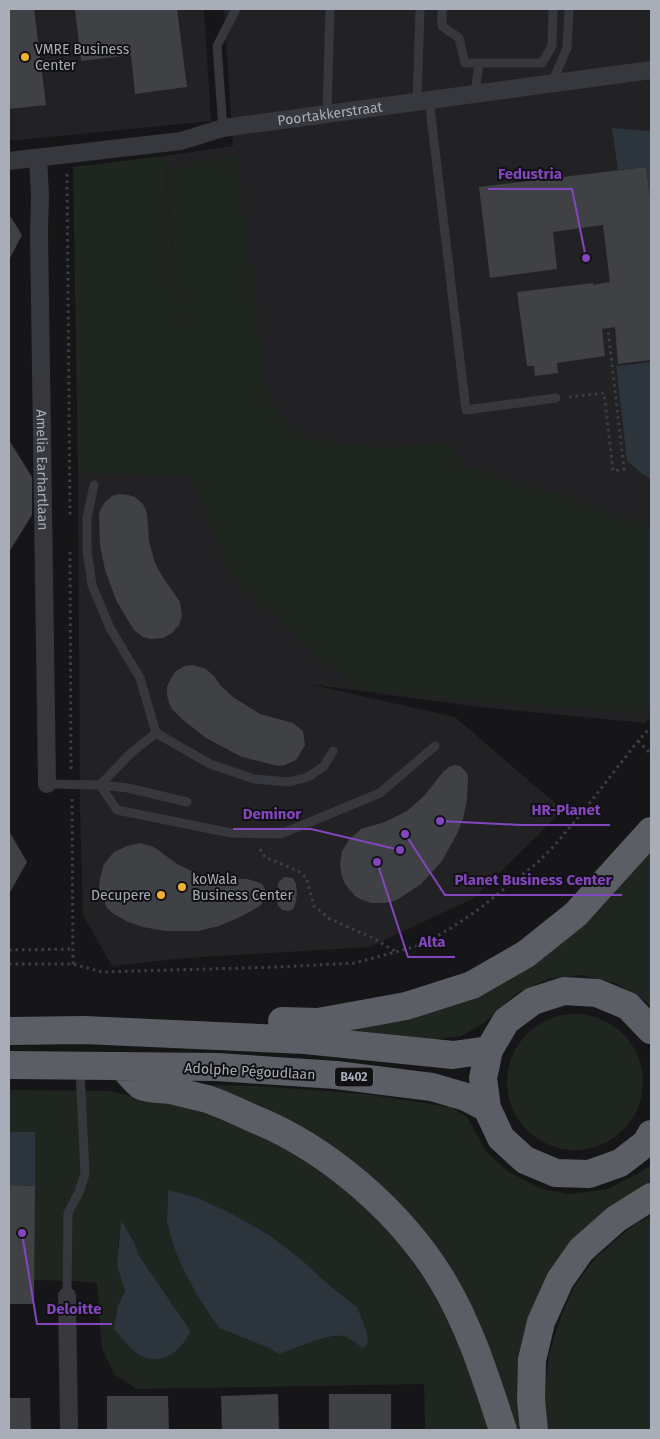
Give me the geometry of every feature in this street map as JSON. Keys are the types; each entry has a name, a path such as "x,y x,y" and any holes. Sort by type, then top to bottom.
{"highway":[{"path":"239,1036 272,1020 318,1022 406,1006 472,985 526,954 576,914 651,831"},
{"path":"649,1140 620,1164 589,1174 556,1173 525,1160 501,1138 487,1108 483,1078 489,1050 506,1021 532,1001 564,991 597,993 628,1006 651,1030"},
{"path":"9,1031 84,1030 239,1036 306,1040 453,1055 489,1050"},
{"name":"Adolphe Pégoudlaan","path":"9,1066 217,1068 336,1075 432,1087 466,1097 487,1108"},
{"path":"122,1066 141,1086 170,1090 209,1100 259,1120 306,1144 346,1172 379,1202 412,1238 442,1280 463,1320 481,1363 504,1430"},
{"path":"534,1430 531,1400 532,1360 541,1322 560,1280 581,1250 616,1219 651,1197"}],"street":[{"name":"Poortakkerstraat","path":"9,161 181,141 223,128 651,70"},
{"name":"Amelia Earhartlaan","path":"38,158 47,784"},
{"path":"67,1296 69,1430"}],"lane":[{"path":"223,128 218,46 236,9"},
{"path":"326,113 330,9"},
{"path":"420,9 423,100 466,410 556,398"},
{"path":"442,9 442,26 459,38 465,63 542,64 552,46 553,9"},
{"path":"552,83 567,48 569,9"},
{"path":"475,93 479,63"},
{"path":"94,485 87,518 87,550 92,585 110,628 140,678 156,732 210,764 254,780 289,782 308,777 324,766 333,751"},
{"path":"100,785 131,753 156,732"},
{"path":"100,785 117,810 232,833 281,834 380,793 434,746"},
{"path":"47,784 100,785 128,788 187,802"},
{"path":"67,1296 68,1213 79,1192 85,1174 80,1066"}],"path":[{"path":"66,155 70,524"},
{"path":"556,398 604,393 613,471 624,469 608,328"},
{"path":"70,544 73,964"},
{"path":"9,964 73,964 102,972 258,968 355,963 421,945 479,909 538,863 575,821 651,727"},
{"path":"638,741 651,754"},
{"path":"252,833 264,857 306,877 314,906 330,919 371,936 396,952"},
{"path":"9,950 73,950"}],"shaded area":[{"path":"9,9 204,9 211,121 9,141"},
{"path":"224,9 651,9 651,717 645,723 479,707 309,684 455,717 563,810 474,898 370,947 187,958 112,966 83,915 80,809 78,474 190,474 164,156 233,146"},
{"path":"612,128 651,131 651,203 646,167 618,170"},
{"path":"236,155 268,398 290,426 310,438 379,448 447,442 463,466 581,501 651,529 651,707 646,713 521,705 363,690 318,659 230,575 190,475 78,474 73,167 164,156 182,367 167,169"},
{"path":"651,362 651,479 642,474 627,460 616,366"},
{"path":"651,848 651,1008 646,1002 615,983 582,975 548,979 517,993 484,1023 461,1036 424,1041 330,1029 538,959 594,916"},
{"path":"575,1014 601,1019 613,1025 623,1034 632,1044 638,1056 643,1082 638,1108 632,1120 623,1130 613,1139 601,1145 575,1150 549,1145 537,1139 527,1130 518,1120 512,1108 507,1082 512,1056 518,1044 527,1034 537,1025 549,1019"},
{"path":"180,1084 258,1086 365,1094 450,1107 467,1117 486,1151 507,1171 542,1189 569,1194 608,1189 651,1165 651,1186 564,1254 523,1430 514,1430 399,1206"},
{"path":"9,1090 108,1091 205,1113 253,1132 299,1156 337,1183 369,1211 402,1247 430,1287 451,1325 489,1430 425,1430 424,1384 137,1389 115,1375 102,1349 97,1283 34,1280 35,1132 9,1132","holes":["168,1191 198,1198 271,1236 303,1261 357,1307 363,1348 349,1338 336,1336 319,1339 279,1354 269,1348 219,1328 198,1297 182,1267 167,1222","121,1221 133,1240 140,1257 173,1305 118,1305 125,1291 118,1247"]},
{"path":"9,1132 35,1132 35,1186 9,1185"},
{"path":"168,1190 198,1198 271,1236 357,1307 367,1333 368,1343 363,1348 346,1337 336,1336 319,1339 279,1354 269,1348 219,1328 198,1297 182,1267 173,1244 167,1222"},
{"path":"651,1216 651,1430 548,1430 544,1397 549,1354 560,1319 574,1287 596,1257 636,1223"},
{"path":"121,1220 133,1240 140,1257 190,1331 186,1340 177,1350 162,1358 146,1358 137,1353 114,1329 118,1305 125,1291 117,1265"}],"building":[{"name":"VMRE Business Center","path":"9,9 34,9 46,105 9,109"},
{"path":"75,9 177,9 187,87 135,94 131,55 81,61"},
{"path":"646,167 651,204 651,360 618,364 615,327 602,329 605,356 557,363 558,373 535,376 534,366 527,366 517,292 610,282 603,225 553,232 557,269 490,278 479,187"},
{"path":"9,214 22,235 9,260"},
{"path":"9,440 32,477 32,515 9,552"},
{"path":"119,494 135,497 143,504 147,513 149,541 155,563 180,602 182,616 179,625 172,633 163,638 151,639 143,637 134,630 117,602 105,570 100,545 99,513 105,502 112,496"},
{"path":"192,665 206,669 233,697 260,714 293,723 303,731 305,745 296,760 278,766 242,757 206,738 182,719 169,703 167,687 176,671 185,666"},
{"path":"455,765 460,766 467,773 467,800 463,819 457,834 442,861 421,884 397,900 385,903 372,903 355,896 345,884 340,865 342,851 349,840 361,829 385,822 407,811 424,796 443,772"},
{"path":"9,831 27,862 9,894"},
{"name":"koWala Business Center","path":"140,843 154,847 177,864 200,875 214,878 247,879 258,882 265,889 265,898 260,906 238,918 219,926 198,931 165,931 143,927 126,921 107,908 99,887 100,878 104,864 114,852"},
{"path":"284,877 293,878 296,884 295,905 289,911 282,910 277,904 278,883"},
{"path":"9,1185 35,1186 34,1304 9,1304"},
{"path":"278,1394 279,1430 222,1430 221,1396"},
{"path":"329,1394 391,1394 391,1430 329,1430"},
{"path":"107,1396 168,1396 169,1430 107,1430"},
{"path":"9,1398 30,1398 31,1430 9,1430"}],"place":[{"name":"VMRE Business Center","path":"25,57"},
{"name":"Fedustria","path":"586,258"},
{"name":"HR-Planet","path":"440,821"},
{"name":"Planet Business Center","path":"405,834"},
{"name":"Deminor","path":"400,850"},
{"name":"Alta","path":"377,862"},
{"name":"koWala Business Center","path":"182,887"},
{"name":"Decupere","path":"161,895"},
{"name":"Deloitte","path":"22,1233"}]}
